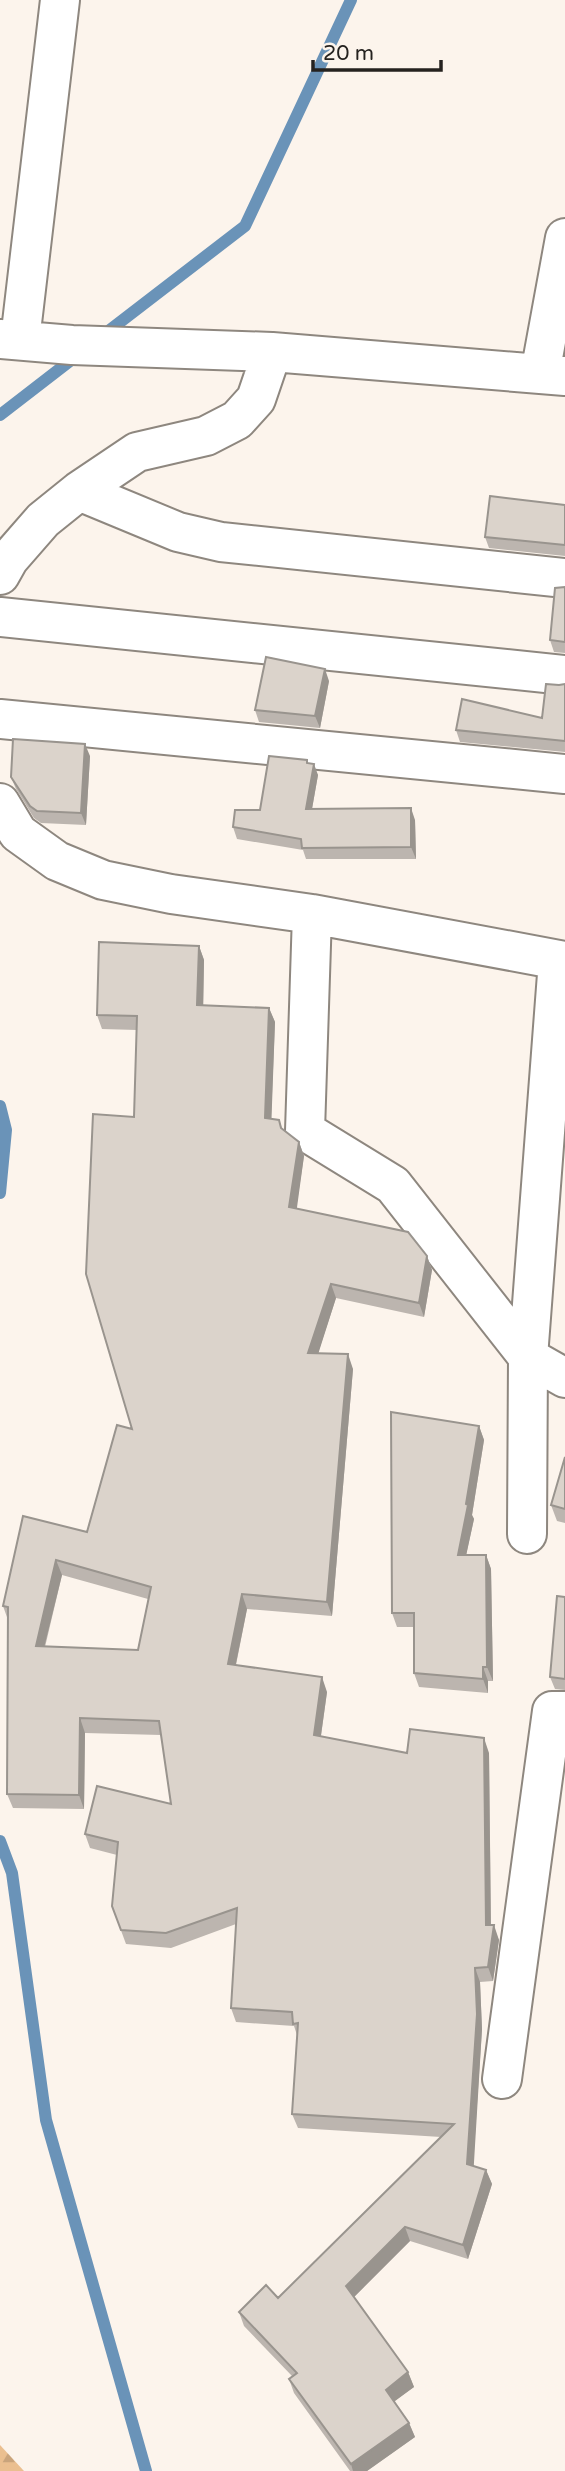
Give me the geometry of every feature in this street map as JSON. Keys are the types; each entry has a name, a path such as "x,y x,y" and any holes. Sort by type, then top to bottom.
{"street":[{"path":"60,0 10,340 72,345 272,352 552,375 565,238"},
{"path":"0,575 9,559 43,520 79,491 137,452 206,436 237,420 257,399 272,352"},
{"path":"79,491 178,532 221,542 565,578"},
{"path":"0,617 565,675"},
{"path":"0,719 565,774"},
{"path":"0,803 18,833 57,861 103,880 171,894 312,914 562,961 527,1357 527,1534"},
{"path":"312,914 305,1131 393,1185 527,1357 565,1378"},
{"path":"502,2079 552,1711 565,1711"}],"green space":[{"path":"0,2445 24,2471 0,2471"}],"building":[{"path":"490,496 565,505 565,545 485,537"},
{"path":"565,587 565,642 550,640 555,588"},
{"path":"266,657 325,669 315,716 255,710"},
{"path":"546,684 565,684 565,741 456,730 462,699 542,718"},
{"path":"13,739 85,744 81,813 37,811 30,806 11,777"},
{"path":"269,756 307,760 307,763 314,764 306,809 411,808 411,847 302,848 301,839 233,827 235,810 260,810"},
{"path":"99,942 199,946 197,1005 269,1008 265,1118 279,1120 281,1128 299,1142 289,1207 408,1232 427,1256 419,1303 331,1284 308,1353 348,1354 327,1602 242,1594 228,1664 322,1677 314,1735 407,1753 410,1729 484,1738 486,1925 494,1925 488,1967 475,1968 477,2014 467,2164 486,2170 463,2245 405,2227 346,2286 408,2372 386,2390 409,2423 351,2464 289,2379 297,2373 239,2312 266,2285 278,2298 454,2124 292,2114 298,2023 293,2024 292,2012 231,2008 237,1908 166,1933 121,1930 112,1906 118,1842 85,1834 97,1786 171,1804 159,1721 80,1718 79,1795 7,1794 8,1607 3,1606 23,1516 87,1532 117,1425 132,1429 86,1274 93,1114 134,1117 137,1016 97,1015","holes":["56,1560 151,1587 138,1650 36,1646"]},
{"path":"391,1412 479,1426 458,1555 486,1555 487,1667 483,1667 483,1679 414,1673 414,1613 392,1613"},
{"path":"565,1457 565,1509 551,1505"},
{"path":"557,1596 565,1597 565,1679 550,1677"}],"waterway":[{"path":"102,336 245,226 351,0"},
{"path":"0,415 79,354"},
{"path":"0,1106 6,1130 0,1193"},
{"path":"0,1841 12,1873 46,2120 146,2471"}]}
